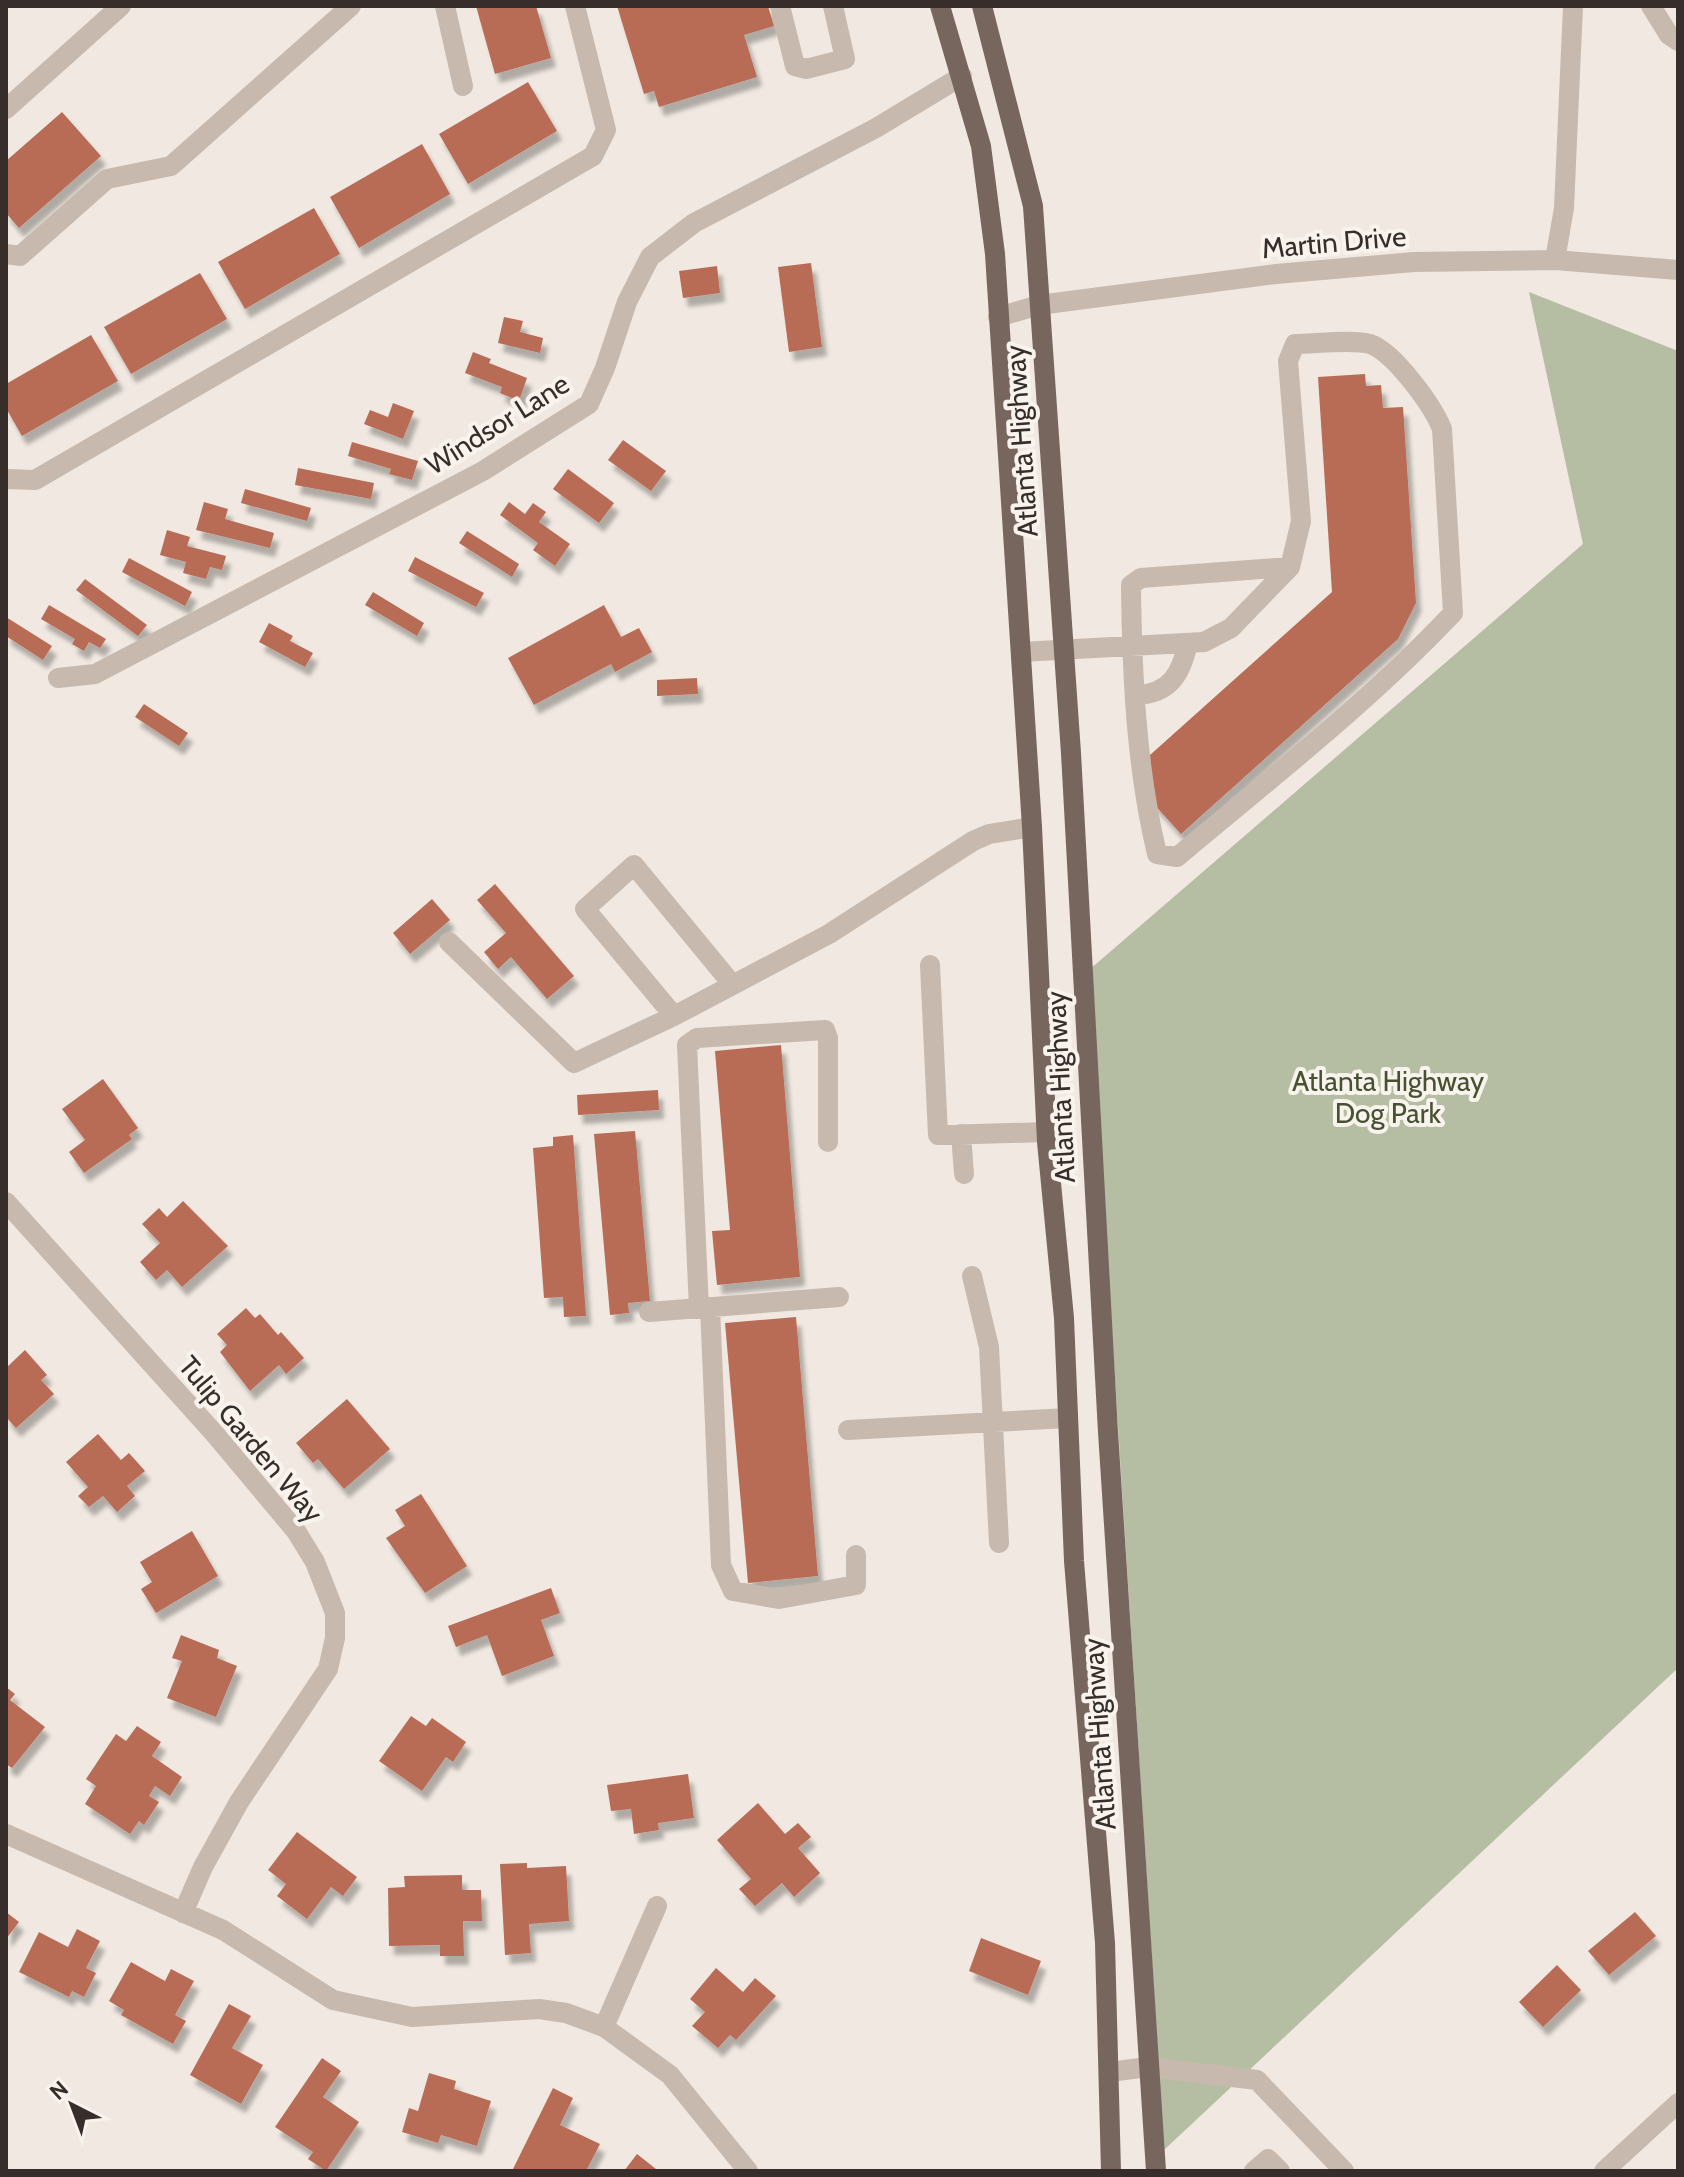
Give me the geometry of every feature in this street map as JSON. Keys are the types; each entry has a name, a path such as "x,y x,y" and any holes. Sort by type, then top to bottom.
{"main road":[{"name":"Atlanta Highway","path":"940,6 981,146 995,254 1032,827 1047,1132 1064,1318 1074,1561 1105,1943 1111,2171"},
{"name":"Atlanta Highway","path":"982,6 1033,206 1064,649 1156,2171"}],"street":[{"path":"6,109 121,6"},
{"path":"6,254 20,256 107,179 171,166 351,6"},
{"path":"445,6 463,86"},
{"path":"6,479 35,480 593,156 606,130 575,6"},
{"path":"780,6 795,66 806,69 845,59 833,6"},
{"path":"1555,260 1564,208 1573,6"},
{"path":"1651,6 1669,35 1678,41"},
{"name":"Windsor Lane","path":"58,678 95,674 483,471 589,404 605,368 627,302 650,257 694,223 876,128 962,76"},
{"name":"Martin Drive","path":"998,317 1039,305 1350,266 1555,260 1678,270"},
{"path":"1021,652 1132,645 1204,642 1231,628 1290,567 1301,521 1288,361 1295,344 1369,344 1390,357 1436,412 1442,429 1453,613 1422,646 1320,737 1177,857 1157,854 1144,799 1132,645 1131,585 1135,581 1290,567"},
{"path":"1136,695 1154,694 1182,671 1188,643"},
{"path":"449,942 574,1063 674,1016 829,934 973,841 989,834 1032,827"},
{"path":"674,1016 585,909 634,865 732,984"},
{"path":"930,965 947,1135 964,1174"},
{"path":"828,1142 828,1038 825,1030 697,1038 687,1045 721,1565 733,1591 779,1599 856,1585 856,1555"},
{"path":"947,1135 1047,1132"},
{"name":"Tulip Garden Way","path":"6,1202 214,1433 296,1531 315,1562 335,1613 335,1638 328,1669 239,1802 203,1867 183,1913"},
{"path":"972,1276 989,1347 999,1543"},
{"path":"649,1312 839,1297"},
{"path":"848,1430 1068,1418"},
{"path":"6,1834 223,1930 333,2000 412,2017 539,2009 566,2013 604,2027 647,2055 670,2075 748,2171"},
{"path":"604,2027 657,1906"},
{"path":"1109,2072 1148,2067 1257,2080 1344,2171"},
{"path":"1604,2171 1678,2103"},
{"path":"1254,2171 1268,2159 1280,2171"}],"green space":[{"name":"Atlanta Highway Dog Park","path":"1529,292 1678,351 1678,1668 1164,2150 1089,970 1583,544"}],"building":[{"path":"476,6 536,6 551,58 495,74"},
{"path":"617,6 768,6 774,26 744,35 757,77 659,107 654,91 644,94"},
{"path":"528,82 557,131 468,184 439,134"},
{"path":"62,112 101,156 19,228 6,213 6,161"},
{"path":"422,144 450,194 359,248 330,197"},
{"path":"314,208 340,254 245,309 218,262"},
{"path":"811,263 822,347 789,352 778,267"},
{"path":"717,266 720,293 683,298 679,271"},
{"path":"200,273 227,319 131,374 104,327"},
{"path":"504,317 523,321 520,332 543,338 540,353 498,343"},
{"path":"91,335 118,381 22,436 6,408 6,384"},
{"path":"473,352 491,359 489,363 527,378 519,401 500,393 502,387 465,373"},
{"path":"1365,374 1366,386 1381,385 1383,408 1403,407 1416,603 1398,639 1181,834 1152,802 1150,755 1332,592 1318,377"},
{"path":"393,403 414,411 403,439 364,424 370,410 388,417"},
{"path":"623,440 666,471 651,491 608,460"},
{"path":"352,442 418,461 412,480 389,474 391,469 348,456"},
{"path":"298,468 374,483 371,499 295,485"},
{"path":"568,469 614,503 599,523 553,489"},
{"path":"245,489 311,508 307,521 241,503"},
{"path":"204,502 228,509 225,519 274,533 270,548 196,530"},
{"path":"509,502 525,514 533,503 546,512 539,522 570,544 555,566 533,550 538,543 500,515"},
{"path":"167,530 190,537 187,546 226,556 222,570 210,567 206,579 183,573 186,562 160,555"},
{"path":"467,531 519,564 512,577 459,543"},
{"path":"415,557 484,593 476,607 408,571"},
{"path":"129,558 192,592 185,606 122,572"},
{"path":"85,579 147,625 138,636 76,590"},
{"path":"373,592 424,623 417,636 365,605"},
{"path":"49,605 106,639 100,648 89,642 84,651 72,644 75,639 41,619"},
{"path":"604,605 621,637 639,628 652,652 615,672 611,664 534,705 508,658"},
{"path":"6,617 52,646 43,660 6,636"},
{"path":"269,623 293,636 290,641 313,653 305,667 259,642"},
{"path":"697,678 698,694 657,696 657,680"},
{"path":"144,704 188,733 179,746 135,717"},
{"path":"495,884 574,976 547,999 511,957 498,969 484,952 506,933 477,900"},
{"path":"432,899 450,920 410,954 393,933"},
{"path":"781,1045 800,1277 717,1285 712,1231 730,1230 715,1051"},
{"path":"103,1079 138,1128 129,1135 132,1139 84,1173 69,1152 85,1140 62,1109"},
{"path":"658,1090 659,1110 578,1115 577,1095"},
{"path":"635,1131 650,1301 628,1303 629,1313 610,1315 594,1134"},
{"path":"573,1135 586,1316 564,1317 563,1297 544,1298 533,1148 553,1146 553,1137"},
{"path":"183,1201 228,1246 182,1287 167,1270 156,1280 140,1262 160,1243 142,1224 159,1208 167,1217"},
{"path":"246,1308 255,1318 260,1314 278,1335 281,1332 304,1358 286,1374 279,1365 250,1391 220,1352 227,1345 217,1334"},
{"path":"796,1317 818,1576 748,1583 725,1323"},
{"path":"25,1350 47,1375 41,1380 54,1394 16,1428 6,1417 6,1368"},
{"path":"347,1399 390,1449 344,1489 318,1459 313,1463 296,1443"},
{"path":"98,1434 121,1460 129,1453 145,1471 127,1486 135,1496 117,1512 103,1496 89,1507 78,1496 88,1487 66,1462"},
{"path":"421,1494 467,1566 425,1593 386,1538 405,1526 395,1510"},
{"path":"192,1531 218,1576 156,1613 141,1589 152,1582 140,1562"},
{"path":"551,1588 560,1613 541,1620 554,1656 502,1676 487,1635 456,1647 448,1626"},
{"path":"181,1635 219,1650 217,1658 237,1666 216,1717 167,1698 182,1661 172,1658"},
{"path":"6,1687 15,1694 10,1700 45,1727 12,1768 6,1764"},
{"path":"411,1716 426,1726 432,1718 466,1742 453,1762 446,1757 422,1791 379,1761"},
{"path":"137,1726 161,1742 152,1756 182,1777 170,1796 155,1786 149,1796 159,1802 144,1825 139,1821 130,1834 85,1804 96,1786 86,1779 116,1734 126,1741"},
{"path":"688,1774 694,1818 658,1823 659,1830 634,1834 631,1809 611,1811 607,1785"},
{"path":"758,1803 785,1834 798,1823 811,1837 798,1848 820,1873 794,1897 782,1883 755,1906 739,1889 751,1879 717,1840"},
{"path":"297,1832 357,1877 343,1896 331,1887 307,1919 277,1896 286,1884 268,1870"},
{"path":"527,1863 527,1868 566,1866 569,1921 529,1924 531,1953 505,1955 500,1864"},
{"path":"462,1875 462,1890 481,1890 482,1921 463,1921 464,1956 440,1956 440,1945 389,1946 388,1888 405,1887 404,1876"},
{"path":"6,1912 19,1922 6,1939"},
{"path":"1635,1912 1656,1936 1609,1975 1588,1951"},
{"path":"77,1929 100,1941 86,1968 96,1973 84,1997 72,1991 69,1997 19,1972 39,1932 68,1947"},
{"path":"981,1938 1041,1961 1028,1995 969,1971"},
{"path":"131,1962 165,1981 171,1969 194,1981 175,2015 186,2021 173,2044 121,2015 124,2010 109,2001"},
{"path":"1557,1965 1581,1990 1543,2027 1519,2002"},
{"path":"716,1968 743,1992 755,1978 776,1996 736,2040 730,2035 718,2048 692,2026 705,2012 690,1999"},
{"path":"229,2004 251,2016 232,2048 263,2065 241,2104 190,2075"},
{"path":"322,2058 341,2071 323,2097 359,2122 326,2171 308,2159 313,2152 275,2127"},
{"path":"429,2073 456,2081 454,2089 491,2101 477,2146 441,2135 438,2143 402,2132 409,2108 418,2111"},
{"path":"553,2088 573,2098 560,2125 600,2144 586,2171 512,2171"},
{"path":"637,2154 656,2169 655,2171 624,2171"}]}
